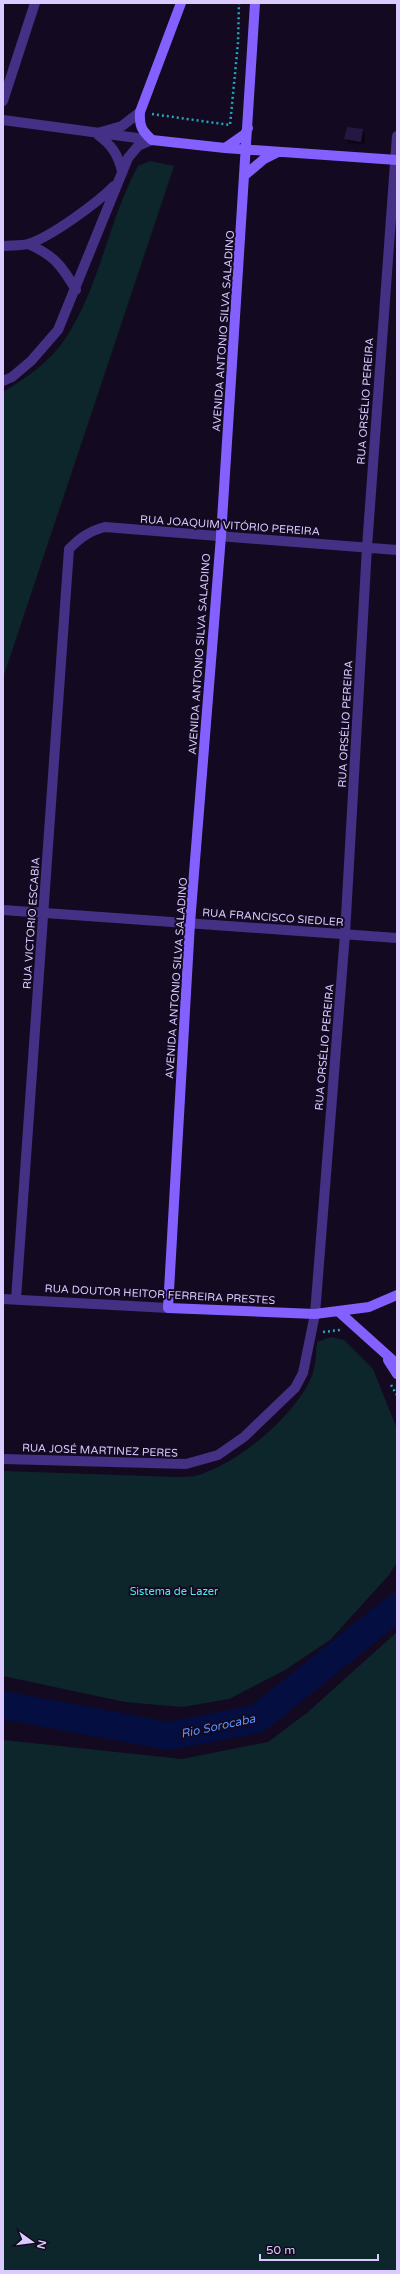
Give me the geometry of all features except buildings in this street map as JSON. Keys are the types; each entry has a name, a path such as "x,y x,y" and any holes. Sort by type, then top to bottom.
{"main road":[{"path":"180,3 140,112 139,124 143,132 152,140 224,148 396,160"},
{"name":"AVENIDA ANTONIO SILVA SALADINO","path":"168,1308 190,923 221,536 247,149 255,3"},
{"path":"224,148 244,134 248,128"},
{"path":"245,175 264,159 280,152"},
{"path":"315,1314 369,1307 396,1294"},
{"name":"RUA DOUTOR HEITOR FERREIRA PRESTES","path":"168,1308 315,1314"},
{"path":"338,1311 397,1364"},
{"path":"379,1347 397,1374"}],"street":[{"path":"3,101 35,3"},
{"path":"96,133 122,126 140,112"},
{"path":"3,120 152,140"},
{"path":"96,133 113,148 118,156 122,171"},
{"name":"RUA ORSÉLIO PEREIRA","path":"315,1314 345,934 367,547 397,136"},
{"path":"3,381 12,377 31,361 50,341 65,315 76,290 122,171 133,151 138,146 152,140"},
{"path":"3,246 28,244 54,231 88,209 117,183"},
{"path":"28,244 43,251 58,262 76,290"},
{"name":"RUA JOAQUIM VITÓRIO PEREIRA","path":"69,549 81,536 105,527 397,550"},
{"name":"RUA VICTORIO ESCABIA","path":"16,1299 69,549"},
{"name":"RUA FRANCISCO SIEDLER","path":"3,910 397,938"},
{"name":"RUA DOUTOR HEITOR FERREIRA PRESTES","path":"3,1298 168,1308"},
{"name":"RUA JOSÉ MARTINEZ PERES","path":"3,1459 186,1464 218,1455 244,1437 295,1388 303,1373 313,1332 315,1314"}],"path":[{"path":"140,112 230,125 238,43 239,3"},
{"path":"313,1332 344,1330"},
{"path":"390,1383 397,1395"}],"green space":[{"path":"150,161 174,166 3,678 3,392 29,375 45,362 65,339 87,298 119,209 138,166"},
{"name":"Sistema de Lazer","path":"331,1337 344,1340 373,1369 397,1429 397,1562 389,1575 330,1640 285,1670 229,1699 182,1707 125,1702 3,1676 3,1471 191,1477 215,1469 249,1448 281,1420 295,1404 313,1373 317,1342"},
{"path":"397,1632 397,2271 3,2271 3,1740 182,1759 268,1742 308,1712"}],"waterway":[{"name":"Rio Sorocaba","path":"3,1705 168,1736 257,1719 397,1607"}]}
